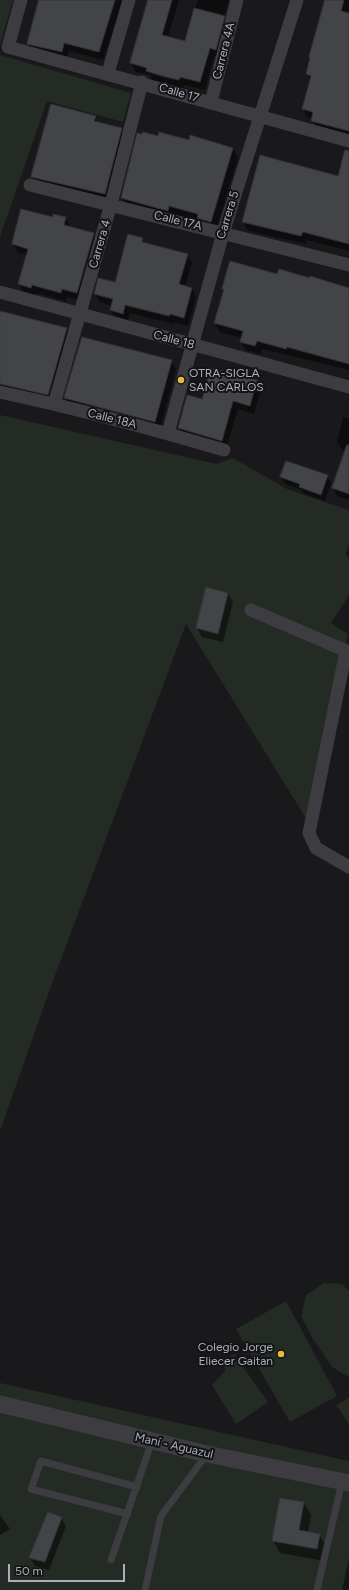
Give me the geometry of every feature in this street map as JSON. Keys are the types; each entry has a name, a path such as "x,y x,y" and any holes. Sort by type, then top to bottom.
{"street":[{"name":"Calle 17","path":"21,0 8,47 142,82 259,117 349,141"},
{"path":"108,73 129,0"},
{"name":"Carrera 4A","path":"211,102 237,0"},
{"name":"Carrera 5","path":"168,433 191,344 223,233 297,0"},
{"name":"Carrera 4","path":"54,404 111,204 142,82"},
{"name":"Calle 17A","path":"30,185 111,204 349,265"},
{"name":"Calle 18","path":"0,292 349,387"},
{"name":"Calle 18A","path":"0,392 168,433 224,450"},
{"path":"251,610 348,652 309,833 316,848 349,867"},
{"name":"Maní - Aguazul","path":"0,1404 207,1454 346,1483"}],"lane":[{"path":"111,1560 128,1514 152,1440"},
{"path":"145,1590 162,1516 207,1454"},
{"path":"128,1514 31,1489 41,1461 137,1487"},
{"path":"317,1590 346,1483"}],"shaded area":[{"path":"0,0 13,0 0,45"},
{"path":"0,55 131,93 123,122 47,101 0,237"},
{"path":"0,415 217,464 233,458 287,489 349,510 349,595 331,623 348,634 307,820 186,624 50,989 0,1131"},
{"path":"324,1283 342,1284 349,1291 349,1377 332,1367 313,1339 301,1316 306,1295"},
{"path":"286,1301 337,1396 290,1422 236,1329"},
{"path":"234,1354 268,1402 236,1424 212,1385 225,1371 224,1362"},
{"path":"0,1383 349,1461 349,1590 0,1590"},
{"path":"349,1398 349,1424 336,1405"}],"building":[{"path":"39,0 115,0 99,52 64,43 62,52 27,44"},
{"path":"148,0 172,0 162,35 185,41 194,8 225,16 216,50 210,48 200,82 180,77 179,80 162,76 146,71 147,68 130,63"},
{"path":"325,0 344,0 341,11 349,13 349,131 311,121 313,112 302,109 311,76 306,74 309,57"},
{"path":"51,104 96,116 94,121 122,128 105,194 31,177"},
{"path":"143,132 158,136 159,132 189,140 190,135 233,148 211,222 197,218 198,214 169,206 168,211 121,198 137,133 142,134"},
{"path":"345,150 349,151 349,244 303,232 301,236 242,222 260,155 338,176"},
{"path":"21,209 53,217 53,214 66,217 64,225 94,233 77,293 62,289 61,293 32,285 31,288 18,284 28,249 12,244"},
{"path":"128,234 143,238 142,242 188,254 179,284 192,288 184,318 170,314 169,316 125,305 123,314 110,310 113,299 94,294 98,278 115,282"},
{"path":"230,261 277,274 279,269 310,278 310,276 349,288 349,364 287,347 286,349 257,341 255,346 240,342 243,331 214,323"},
{"path":"0,311 67,328 48,395 0,384"},
{"path":"82,337 172,360 155,422 64,398"},
{"path":"211,368 257,380 250,406 233,401 222,441 178,428 187,395 202,399"},
{"path":"347,445 349,445 349,494 332,488"},
{"path":"286,461 328,475 321,495 299,487 300,484 280,477"},
{"path":"206,587 228,593 218,634 196,628"},
{"path":"280,1498 304,1502 299,1530 320,1534 317,1549 272,1541"},
{"path":"48,1512 62,1517 45,1562 29,1558"}],"place":[{"name":"OTRA-SIGLA SAN CARLOS","path":"181,380"},
{"name":"Colegio Jorge Eliecer Gaitan","path":"281,1354"}]}
